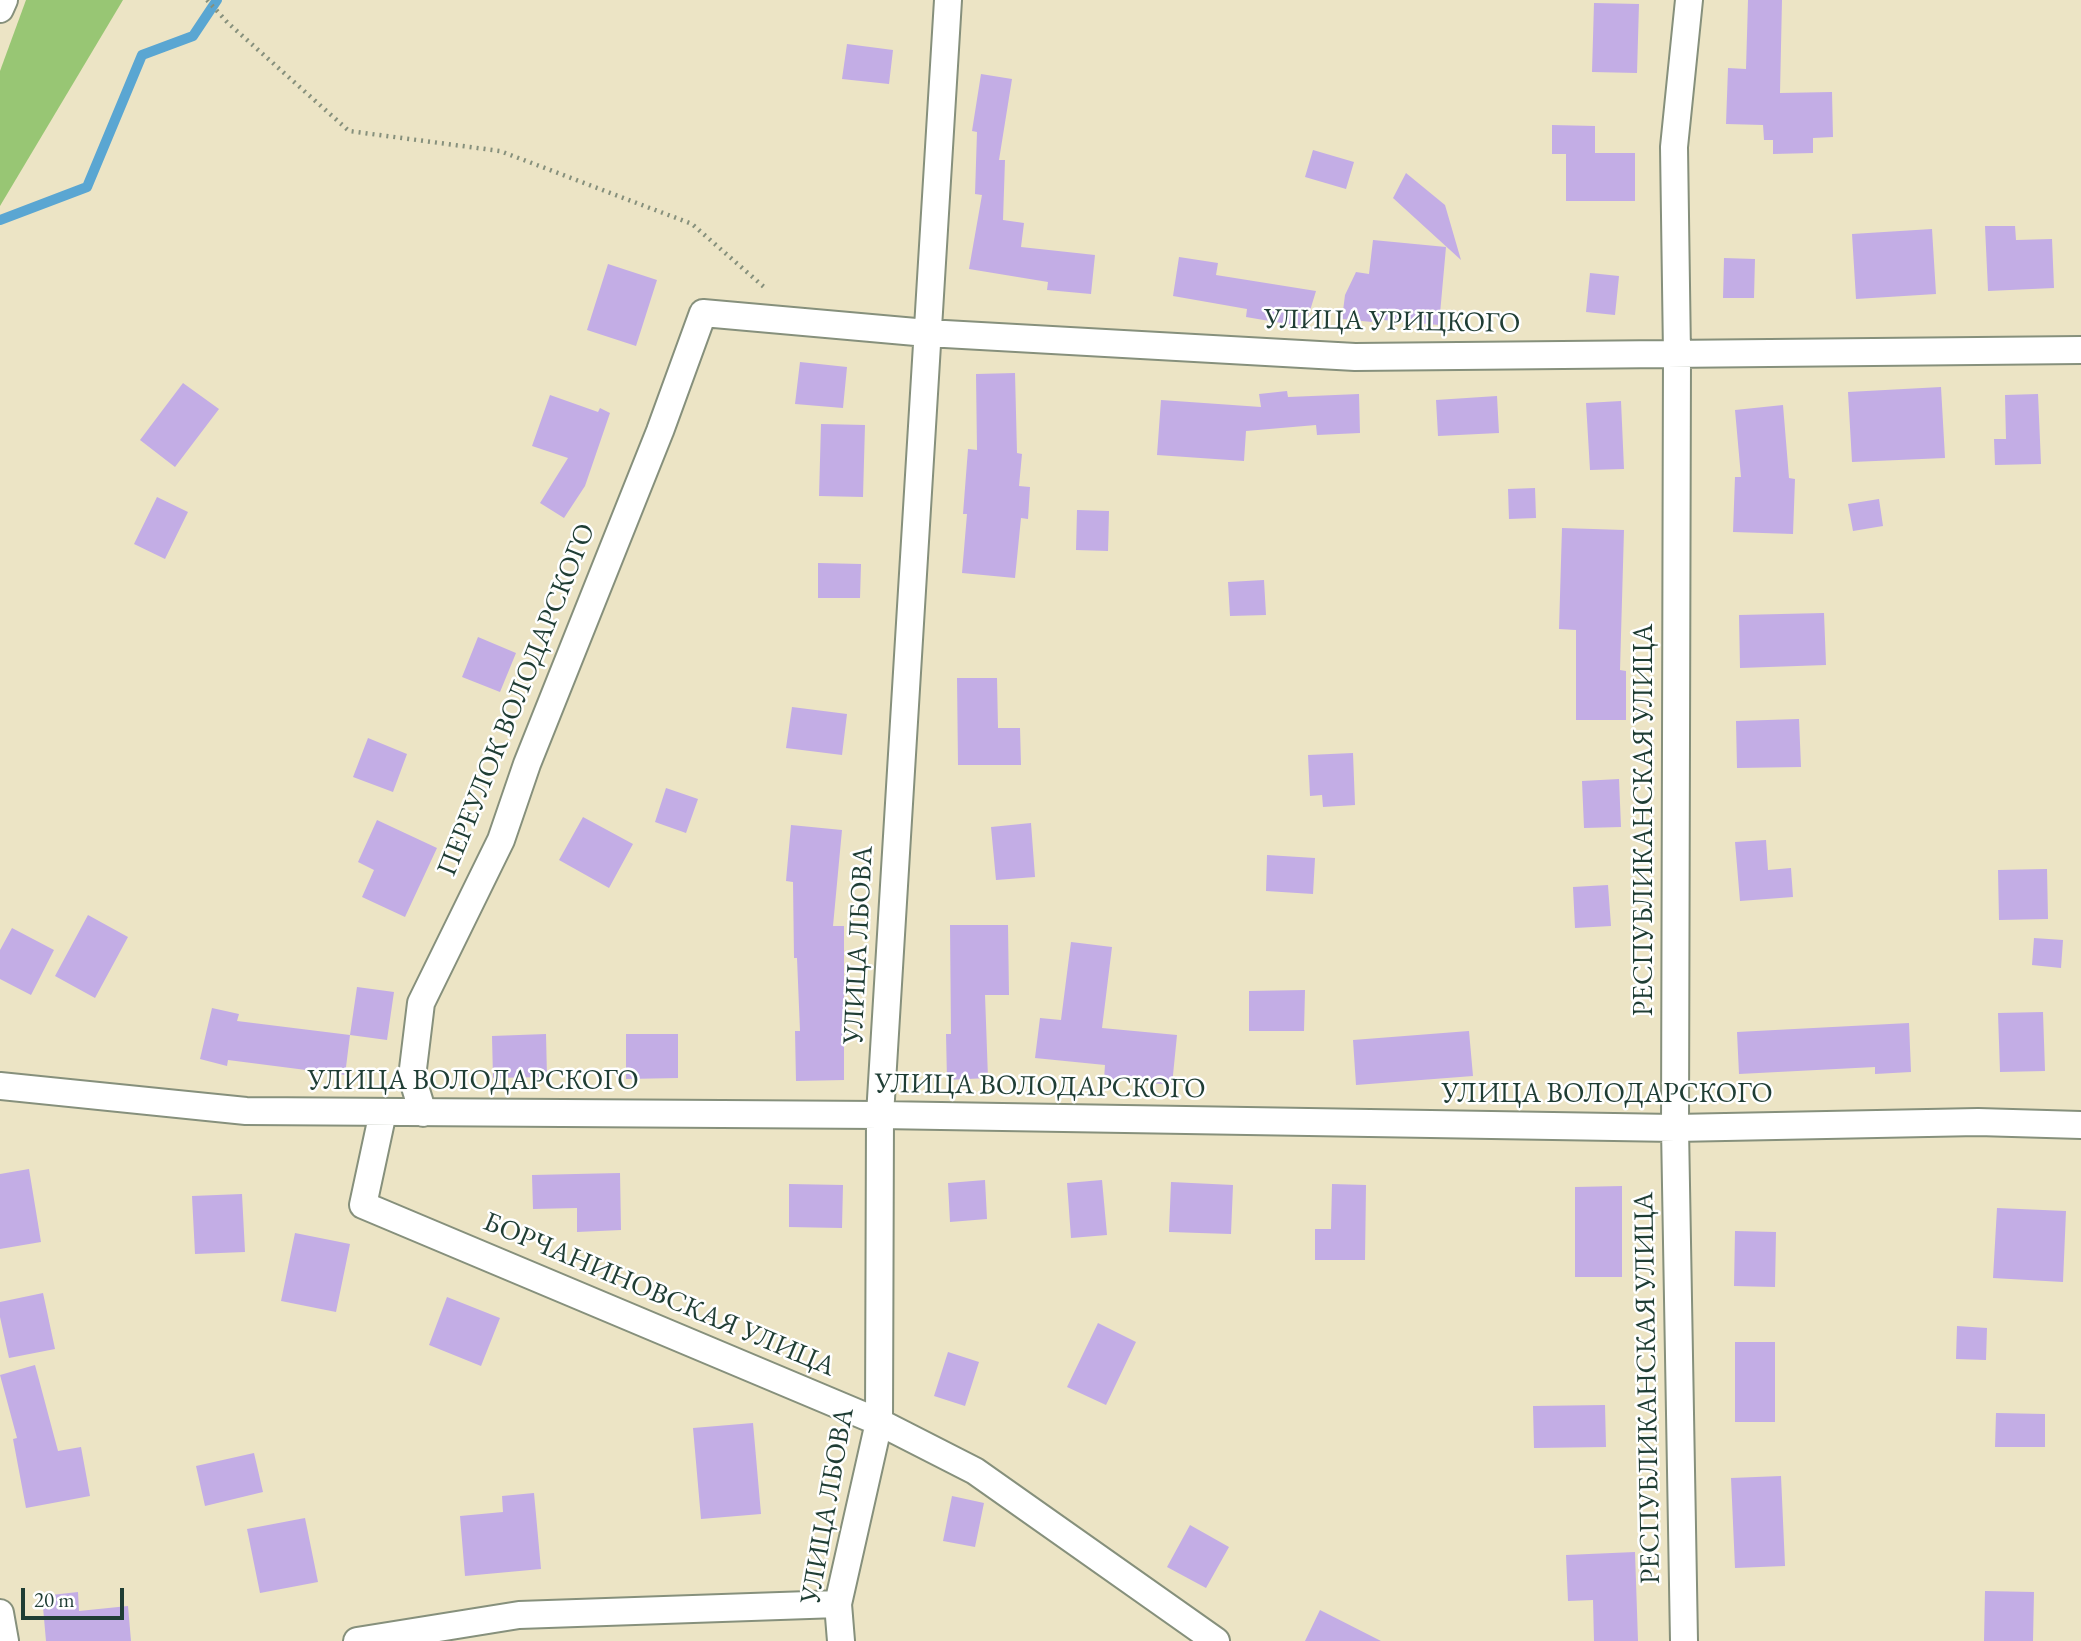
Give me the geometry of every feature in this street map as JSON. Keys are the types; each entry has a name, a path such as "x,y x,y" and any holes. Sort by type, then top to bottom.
{"street":[{"path":"0,9 4,0"},
{"name":"УЛИЦА ЛБОВА","path":"842,1641 838,1604 878,1422 880,1115 948,0"},
{"name":"РЕСПУБЛИКАНСКАЯ УЛИЦА","path":"1685,1641 1675,1128 1677,354 1674,147 1689,0"},
{"name":"УЛИЦА УРИЦКОГО","path":"704,313 927,333 1355,357 2081,350"},
{"name":"ПЕРЕУЛОК ВОЛОДАРСКОГО","path":"423,1112 412,1077 421,1003 501,840 527,764 660,431 704,313"},
{"name":"УЛИЦА ВОЛОДАРСКОГО","path":"4,1083 246,1111 880,1115 1675,1128 1978,1122 2081,1125"},
{"name":"БОРЧАНИНОВСКАЯ УЛИЦА","path":"383,1112 363,1205 878,1422 975,1471 1216,1641"},
{"path":"357,1641 519,1615 838,1604"},
{"path":"0,1613 5,1641"}],"path":[{"path":"207,0 228,23 349,131 500,151 692,224 804,322"}],"green space":[{"path":"26,0 123,0 0,206 0,71"}],"building":[{"path":"1748,0 1782,0 1780,93 1832,92 1833,137 1813,138 1813,153 1773,154 1773,140 1764,140 1763,125 1726,124 1728,68 1746,69"},
{"path":"1594,3 1639,4 1637,73 1592,72"},
{"path":"847,44 893,50 889,84 842,79"},
{"path":"981,74 1012,79 999,160 1005,160 1003,220 1024,223 1021,247 1095,255 1091,294 1047,290 1048,282 969,269 982,195 975,194 977,132 972,131"},
{"path":"1552,125 1595,126 1595,153 1635,153 1635,201 1566,201 1566,154 1552,154"},
{"path":"1313,150 1354,162 1346,189 1305,177"},
{"path":"1406,173 1445,205 1461,260 1393,198"},
{"path":"1985,226 2015,226 2016,240 2052,239 2054,288 1988,291"},
{"path":"1932,229 1936,294 1856,299 1852,234"},
{"path":"1373,240 1446,247 1439,325 1342,319 1345,295 1356,272 1369,274"},
{"path":"1179,257 1218,263 1216,275 1316,291 1305,327 1246,317 1247,309 1173,296"},
{"path":"1724,258 1755,259 1754,298 1723,298"},
{"path":"608,264 657,280 636,346 587,330"},
{"path":"1590,273 1619,276 1615,315 1586,312"},
{"path":"800,362 847,367 843,408 795,404"},
{"path":"1015,373 1017,453 1022,454 1019,486 1030,487 1028,519 1021,518 1015,578 962,573 967,514 963,514 968,449 977,450 976,374"},
{"path":"183,383 219,409 175,467 140,440"},
{"path":"1941,387 1945,458 1852,462 1848,392"},
{"path":"1287,391 1288,397 1359,394 1360,433 1317,435 1316,425 1246,431 1244,461 1157,455 1161,400 1261,407 1259,394"},
{"path":"2038,394 2041,464 1995,465 1994,439 2006,439 2005,395"},
{"path":"550,395 598,412 600,408 610,413 585,486 564,518 540,503 568,458 532,446"},
{"path":"1497,396 1499,433 1438,436 1436,400"},
{"path":"1621,401 1624,469 1590,470 1586,403"},
{"path":"1783,405 1789,478 1795,479 1793,534 1733,532 1735,477 1741,477 1735,410"},
{"path":"821,424 865,425 863,497 819,496"},
{"path":"1535,488 1536,518 1509,519 1508,489"},
{"path":"157,497 188,512 165,559 134,544"},
{"path":"1879,499 1883,526 1853,531 1848,504"},
{"path":"1077,510 1109,511 1108,551 1076,550"},
{"path":"1562,528 1624,530 1620,670 1626,671 1626,720 1576,720 1576,630 1559,629"},
{"path":"818,563 861,564 860,598 818,598"},
{"path":"1264,580 1266,615 1230,616 1228,582"},
{"path":"1824,613 1826,665 1740,668 1739,615"},
{"path":"478,637 516,653 500,692 462,677"},
{"path":"957,678 997,678 998,728 1020,728 1021,765 958,765"},
{"path":"792,707 847,714 842,755 786,748"},
{"path":"1799,719 1801,767 1737,768 1736,721"},
{"path":"368,738 407,754 393,792 353,777"},
{"path":"1353,753 1355,805 1323,807 1322,795 1310,796 1308,755"},
{"path":"1619,779 1621,827 1584,828 1582,781"},
{"path":"666,788 698,799 686,833 655,822"},
{"path":"583,817 633,844 609,888 559,860"},
{"path":"377,820 437,848 405,917 362,897 374,870 358,862"},
{"path":"1031,823 1035,877 996,880 991,827"},
{"path":"791,825 842,830 833,926 844,926 844,1080 796,1081 795,1031 800,1031 797,958 794,958 793,882 786,881"},
{"path":"1766,840 1768,870 1791,868 1793,897 1740,901 1735,842"},
{"path":"1267,855 1315,858 1313,894 1266,891"},
{"path":"2047,869 2048,919 1999,920 1998,870"},
{"path":"1608,885 1611,926 1575,928 1573,887"},
{"path":"88,915 128,937 95,998 55,976"},
{"path":"950,925 1008,925 1009,995 985,995 988,1078 947,1080 946,1034 951,1034"},
{"path":"12,928 54,950 31,995 0,979 0,950"},
{"path":"2034,938 2063,940 2061,968 2032,965"},
{"path":"1071,942 1112,947 1102,1028 1177,1035 1172,1085 1104,1079 1105,1065 1035,1058 1040,1018 1061,1020"},
{"path":"357,987 394,992 387,1040 350,1035"},
{"path":"1305,990 1304,1031 1249,1031 1249,991"},
{"path":"212,1008 239,1014 237,1021 350,1035 345,1075 228,1060 227,1066 200,1059"},
{"path":"2043,1012 2045,1071 2000,1072 1998,1013"},
{"path":"1909,1023 1911,1072 1875,1074 1875,1067 1739,1074 1737,1032"},
{"path":"1469,1031 1473,1076 1356,1085 1353,1040"},
{"path":"546,1034 547,1077 493,1078 492,1036"},
{"path":"626,1034 678,1034 678,1078 626,1079"},
{"path":"29,1169 41,1242 0,1249 0,1174"},
{"path":"620,1173 621,1230 577,1232 577,1208 533,1209 532,1175"},
{"path":"985,1180 987,1219 950,1222 948,1183"},
{"path":"1102,1180 1107,1235 1071,1238 1067,1183"},
{"path":"1171,1182 1233,1185 1231,1234 1169,1232"},
{"path":"789,1184 843,1185 842,1228 789,1227"},
{"path":"1332,1184 1366,1185 1365,1260 1315,1260 1315,1229 1331,1229"},
{"path":"1622,1186 1622,1277 1575,1277 1575,1187"},
{"path":"242,1194 245,1252 195,1254 192,1196"},
{"path":"1997,1208 2066,1211 2063,1282 1993,1278"},
{"path":"1735,1231 1776,1232 1775,1287 1734,1286"},
{"path":"295,1233 350,1244 336,1312 281,1301"},
{"path":"43,1293 55,1349 9,1358 0,1317 0,1302"},
{"path":"447,1297 500,1318 481,1366 429,1345"},
{"path":"1098,1323 1136,1342 1106,1405 1067,1387"},
{"path":"1957,1326 1987,1328 1986,1360 1956,1359"},
{"path":"1735,1342 1775,1342 1775,1422 1735,1422"},
{"path":"948,1352 979,1362 965,1406 934,1396"},
{"path":"35,1365 58,1451 81,1447 90,1496 26,1508 13,1439 17,1438 0,1375"},
{"path":"1605,1405 1606,1447 1534,1448 1533,1406"},
{"path":"1996,1413 2045,1414 2045,1447 1995,1447"},
{"path":"753,1423 761,1514 701,1519 693,1428"},
{"path":"254,1453 263,1492 205,1506 196,1466"},
{"path":"1781,1476 1785,1566 1735,1568 1731,1478"},
{"path":"534,1493 541,1569 465,1576 460,1516 503,1512 502,1496"},
{"path":"952,1496 984,1503 975,1547 943,1541"},
{"path":"305,1518 318,1582 260,1593 247,1529"},
{"path":"1190,1525 1229,1547 1206,1588 1167,1567"},
{"path":"1635,1552 1638,1641 1594,1641 1593,1600 1568,1601 1566,1555"},
{"path":"1985,1591 2034,1592 2033,1641 1984,1641"},
{"path":"78,1592 79,1611 128,1606 131,1641 46,1641 42,1596"},
{"path":"1320,1610 1381,1641 1305,1641"}],"waterway":[{"path":"0,220 87,187 142,55 193,36 217,0"}]}
